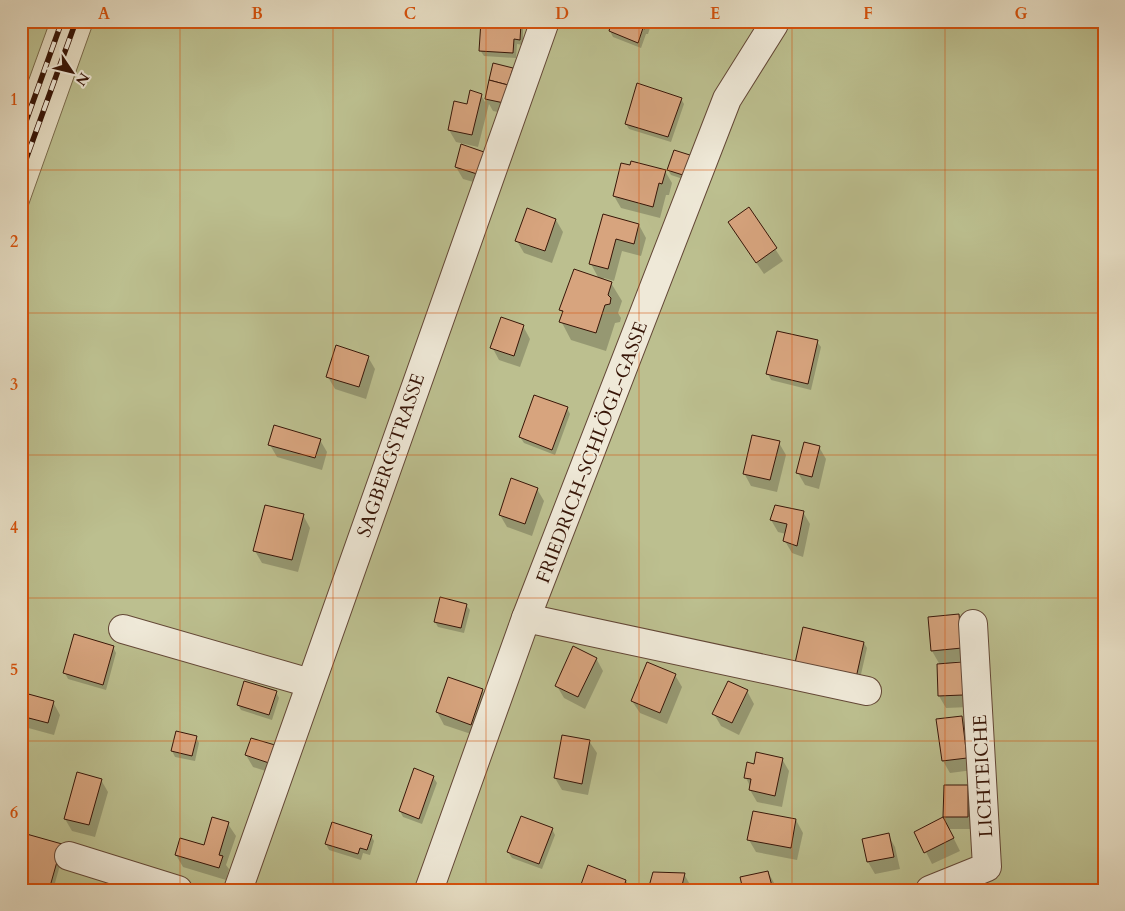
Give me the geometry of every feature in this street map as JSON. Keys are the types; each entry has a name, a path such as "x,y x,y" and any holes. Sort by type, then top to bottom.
{"street":[{"name":"SAGBERGSTRASSE","path":"238,890 545,21"},
{"name":"FRIEDRICH-SCHLÖGL-GASSE","path":"429,890 526,618 727,99 774,24"},
{"path":"526,618 867,691"},
{"name":"LICHTEICHE","path":"930,890 987,867 973,624"},
{"path":"122,629 310,683"},
{"path":"69,856 178,890"}],"green space":[{"path":"21,21 50,21 21,101"},
{"path":"94,21 1104,21 1104,890 21,890 21,226"}],"building":[{"path":"481,21 521,23 520,40 514,39 513,53 479,51"},
{"path":"612,21 648,21 645,29 643,28 638,43 609,31"},
{"path":"493,63 513,68 508,85 489,80"},
{"path":"489,80 508,85 504,103 485,99"},
{"path":"637,83 682,98 668,137 625,124"},
{"path":"470,90 482,94 472,135 448,130 454,101 467,104"},
{"path":"461,144 484,152 477,174 455,167"},
{"path":"674,150 693,156 686,176 667,170"},
{"path":"631,161 666,170 662,184 659,183 653,207 613,196 621,163 630,165"},
{"path":"749,207 777,248 756,263 728,222"},
{"path":"527,208 556,219 545,251 515,241"},
{"path":"603,214 639,224 634,244 616,239 608,269 589,264"},
{"path":"574,269 612,282 608,295 611,298 610,304 605,305 596,333 559,322 563,311 559,310"},
{"path":"501,317 524,325 514,356 490,348"},
{"path":"777,331 818,340 808,384 766,374"},
{"path":"336,345 369,356 359,387 326,377"},
{"path":"534,395 568,407 552,450 519,437"},
{"path":"274,425 321,439 315,458 268,445"},
{"path":"752,435 780,441 770,480 743,474"},
{"path":"804,442 820,446 812,477 796,473"},
{"path":"511,478 538,488 525,524 499,515"},
{"path":"265,505 304,514 292,560 253,551"},
{"path":"775,505 804,511 797,546 783,541 787,524 770,520"},
{"path":"440,597 467,604 461,628 434,622"},
{"path":"959,614 962,648 931,651 928,617"},
{"path":"803,627 864,642 856,678 795,663"},
{"path":"74,634 114,646 103,685 63,673"},
{"path":"573,646 597,658 578,697 555,686"},
{"path":"647,662 676,674 660,713 631,701"},
{"path":"962,662 963,695 938,696 937,664"},
{"path":"448,677 483,689 471,725 436,712"},
{"path":"244,681 277,691 269,715 237,705"},
{"path":"728,681 748,690 732,723 712,714"},
{"path":"21,692 54,701 48,723 21,716"},
{"path":"962,716 967,758 942,761 936,719"},
{"path":"176,731 197,736 192,756 171,751"},
{"path":"562,735 590,740 582,784 554,778"},
{"path":"251,738 275,745 269,763 245,755"},
{"path":"756,752 783,758 775,796 749,790 751,779 744,778 747,762 754,764"},
{"path":"414,768 434,776 419,819 399,811"},
{"path":"77,772 102,779 89,825 64,819"},
{"path":"944,785 968,785 968,817 943,817"},
{"path":"753,811 796,819 791,848 747,840"},
{"path":"521,816 553,828 539,864 507,852"},
{"path":"212,817 229,822 219,855 223,856 219,868 175,855 180,838 204,845"},
{"path":"943,817 954,838 924,853 914,832"},
{"path":"332,822 372,835 367,850 360,848 358,854 325,844"},
{"path":"23,833 62,844 49,890 32,890 21,887 21,840"},
{"path":"889,833 894,857 867,862 862,839"},
{"path":"588,865 626,880 623,890 579,890"},
{"path":"768,871 773,890 743,890 740,877"},
{"path":"653,872 685,873 681,890 648,890"}],"railway":[{"path":"21,135 62,21"},
{"path":"21,173 76,21"}]}
